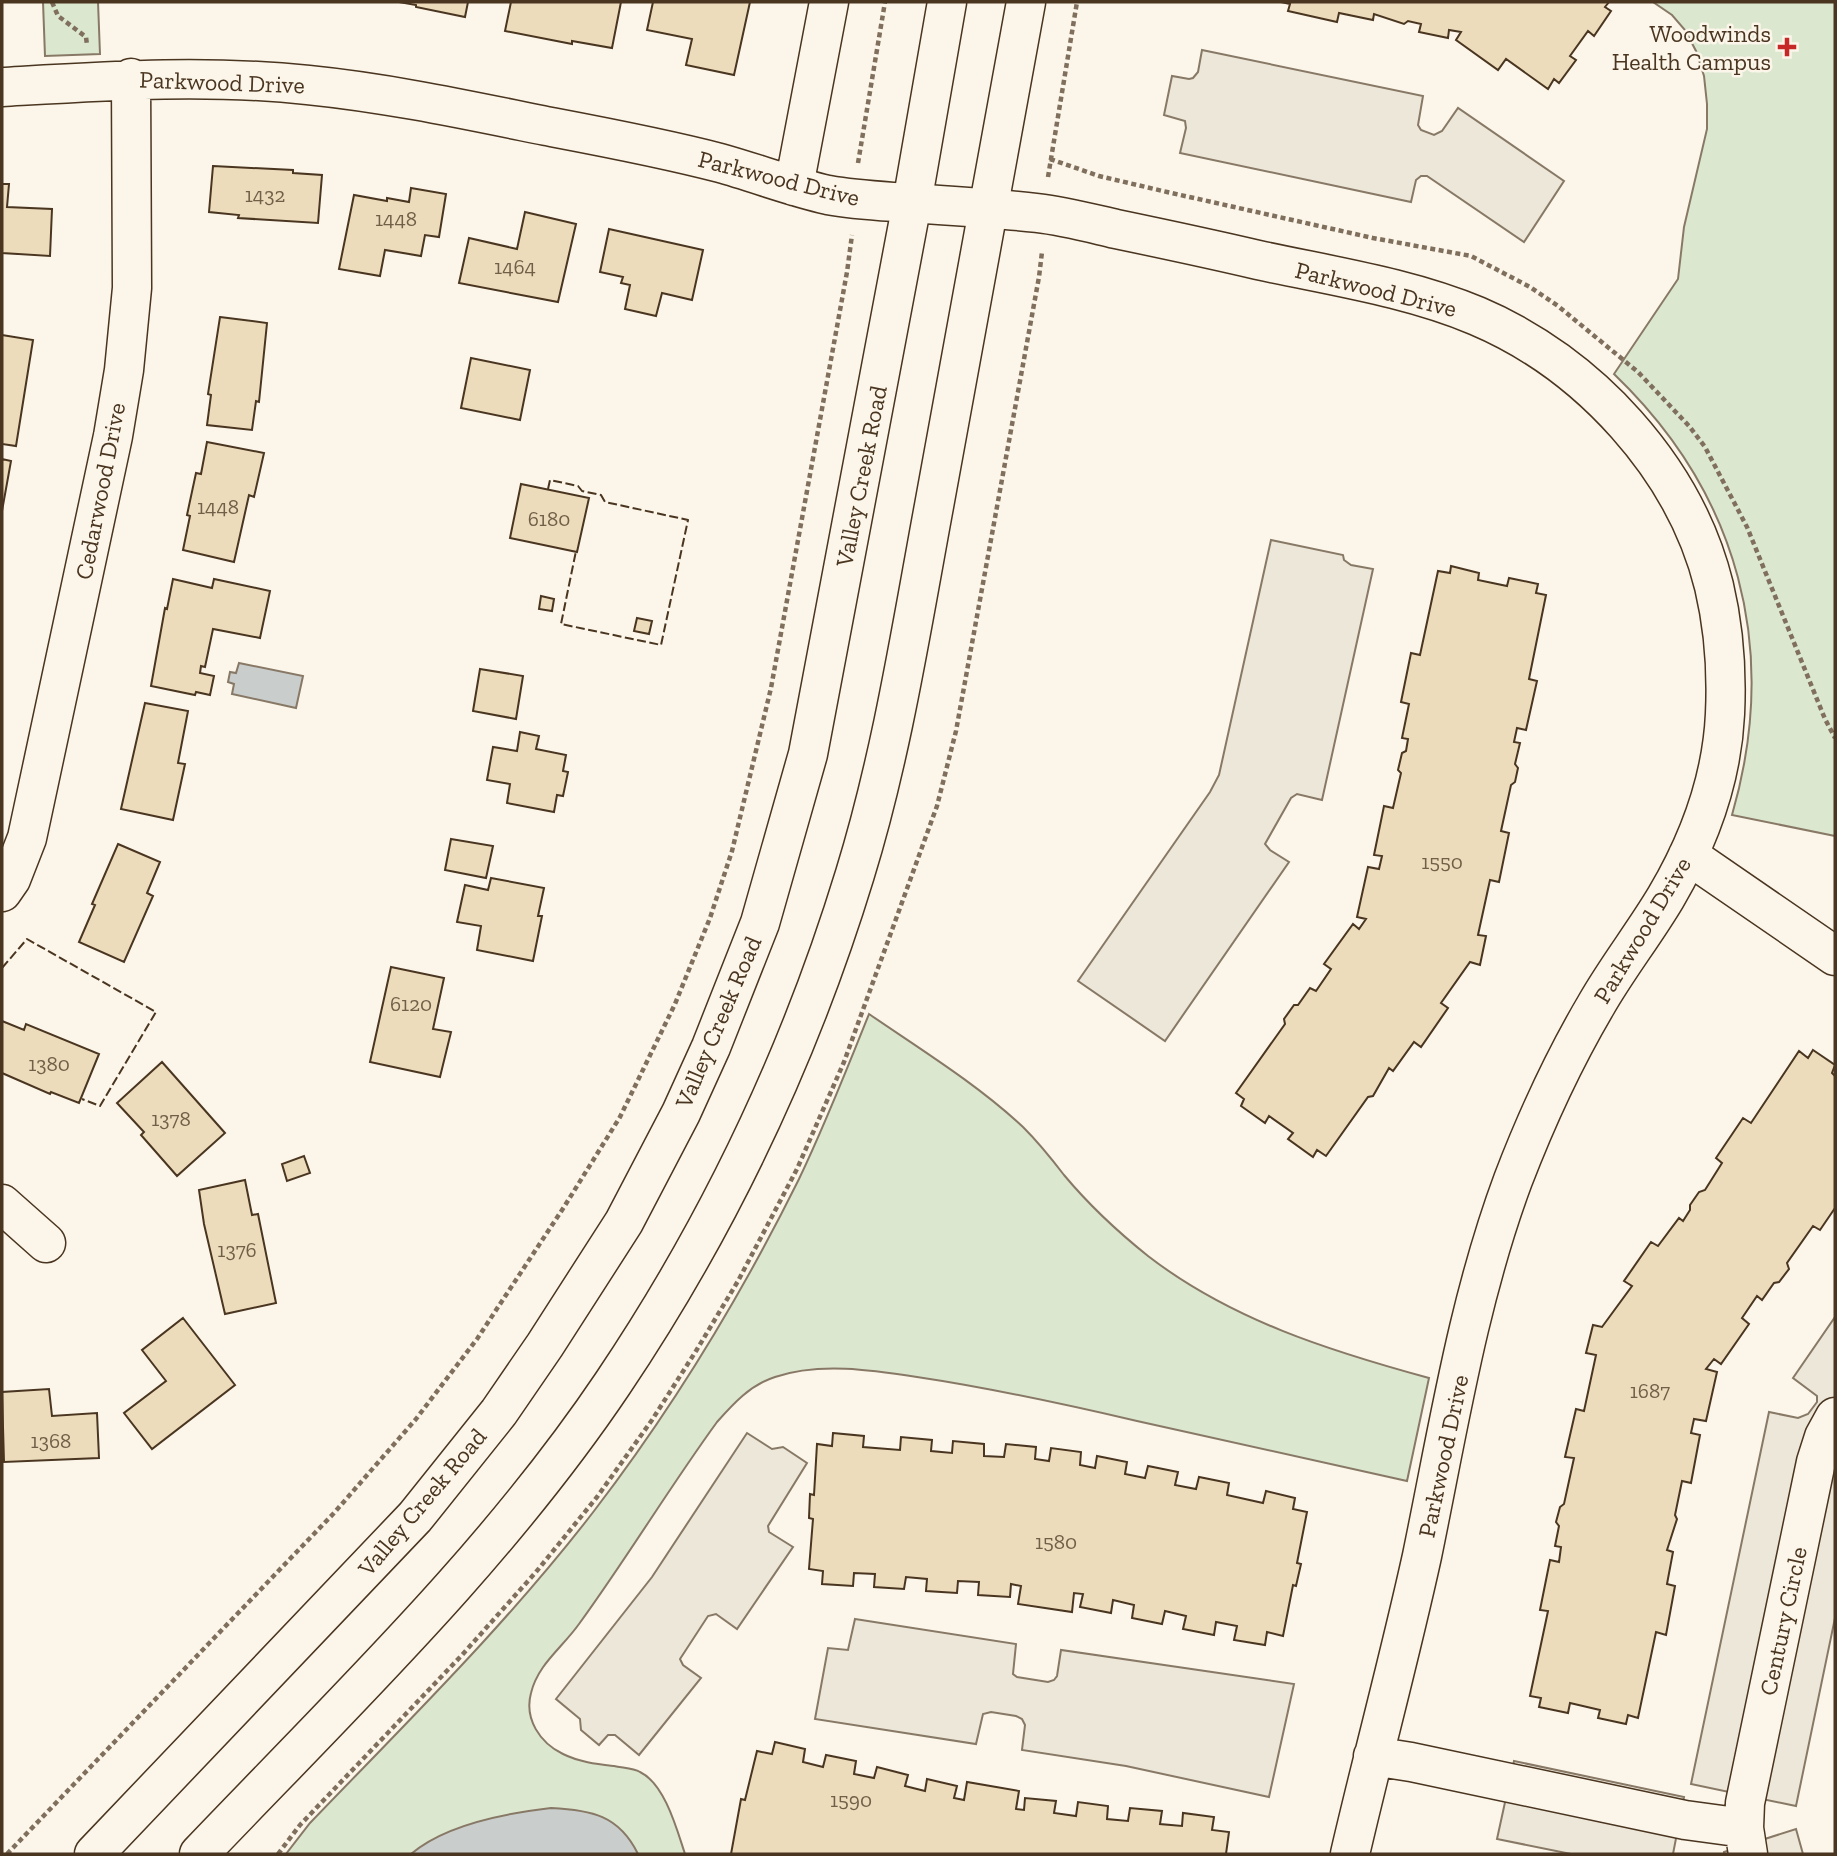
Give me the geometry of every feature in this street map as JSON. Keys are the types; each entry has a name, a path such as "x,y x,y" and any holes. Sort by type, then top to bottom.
{"street":[{"path":"794,186 829,2"},
{"name":"Valley Creek Road","path":"94,1854 415,1517 499,1412 617,1232 681,1113 711,1047 760,923 808,754 912,203 947,2"},
{"path":"199,1854 455,1584 561,1456 610,1388 655,1318 752,1140 786,1063 831,947 878,790 906,655 1026,2"},
{"name":"Parkwood Drive","path":"2,87 131,78 233,79 298,83 390,95 717,162 794,186 854,199 1045,214 1361,282 1436,301 1482,318 1528,342 1553,359 1605,403 1654,460 1679,501 1707,564 1718,608 1725,659 1724,729 1713,789 1688,855 1667,895 1598,1000 1545,1103 1507,1198 1472,1318 1419,1569 1350,1854"},
{"name":"Cedarwood Drive","path":"2,892 11,879 27,838 117,410 132,288 131,78"},
{"path":"1688,855 1835,956"},
{"path":"2,1204 46,1243"},
{"name":"Century Circle","path":"1373,1756 1685,1820 1746,1841 1745,1803 1816,1462 1824,1437 1835,1417"},
{"path":"231,1854 240,1824 254,1797"}],"path":[{"path":"52,2 58,16 86,37 92,82"},
{"path":"7,1854 334,1513 416,1419 477,1339 564,1207 620,1117 642,1074 675,1004 710,918 732,851 752,774 771,688 847,272 858,159 885,2"}],"green space":[{"path":"43,2 98,2 100,54 45,56"},
{"path":"1653,2 1835,2 1835,836 1732,815 1746,753 1751,693 1749,634 1738,577 1719,522 1692,470 1657,421 1614,374 1678,279 1684,227 1707,129 1704,76 1696,51 1685,30 1672,15"},
{"path":"869,1014 1005,1111 1034,1138 1104,1218 1180,1279 1247,1316 1282,1331 1355,1357 1429,1378 1407,1481 945,1381 846,1369 809,1370 775,1377 750,1390 717,1422 597,1599 539,1673 529,1703 536,1729 555,1749 569,1757 634,1770 649,1778 669,1808 685,1854 286,1854 310,1823 527,1593 594,1511 651,1432 704,1350 777,1223 818,1138"}],"shaded area":[{"path":"1202,50 1423,96 1418,125 1421,130 1434,135 1442,131 1458,108 1564,181 1524,242 1427,176 1416,180 1411,202 1180,153 1185,121 1164,115 1172,76 1193,78 1198,72"},
{"path":"1271,540 1343,555 1344,560 1351,565 1373,569 1322,800 1297,794 1291,798 1265,844 1289,862 1165,1041 1078,981 1210,792 1219,775"},
{"path":"239,663 303,676 296,708 232,694 234,684 228,682 230,672 236,673"},
{"path":"1835,1317 1835,1618 1796,1806 1691,1784 1769,1412 1798,1418 1808,1414 1817,1402 1817,1396 1793,1378"},
{"path":"747,1433 772,1449 783,1447 807,1463 768,1526 769,1532 793,1547 737,1629 716,1614 708,1616 680,1659 683,1665 701,1678 639,1755 615,1735 608,1735 599,1745 581,1730 580,1719 556,1699 652,1577"},
{"path":"855,1619 1016,1644 1013,1674 1048,1682 1057,1676 1061,1650 1294,1684 1269,1797 1126,1766 1022,1750 1025,1725 1022,1719 1016,1716 991,1712 983,1714 976,1744 815,1719 828,1648 848,1650"},
{"path":"1514,1761 1684,1797 1673,1854 1571,1854 1497,1839"},
{"path":"551,1808 602,1817 622,1831 638,1854 411,1854 441,1835 459,1828 497,1817"},
{"path":"1796,1829 1803,1854 1724,1854 1724,1852"}],"building":[{"path":"399,2 468,2 465,17"},
{"path":"511,2 621,2 612,48 572,41 572,44 505,31"},
{"path":"653,2 750,2 734,75 686,65 692,39 647,30"},
{"path":"1281,2 1609,2 1605,7 1611,11 1594,36 1588,31 1570,56 1576,60 1559,83 1554,79 1548,89 1506,59 1498,70 1456,40 1461,32 1449,30 1448,38 1419,32 1421,24 1408,21 1404,24 1374,14 1373,20 1339,13 1337,22 1288,11 1290,4"},
{"path":"213,166 293,170 293,173 322,175 318,223 238,218 239,215 209,212"},
{"path":"2,184 9,184 7,207 52,209 50,256 2,253"},
{"path":"411,188 446,194 439,237 425,235 421,256 385,250 380,276 339,269 354,195 409,202"},
{"path":"525,212 576,224 558,302 459,283 469,238 517,249"},
{"path":"609,229 703,250 692,300 662,293 656,316 625,309 630,285 621,283 623,277 600,272"},
{"path":"220,317 267,323 259,402 256,401 252,430 207,425 211,395 208,394"},
{"path":"2,335 33,340 16,446 2,444"},
{"path":"471,358 530,370 520,420 461,408"},
{"path":"207,442 264,453 254,497 249,495 234,562 183,550 196,473 201,474"},
{"path":"2,459 11,461 2,511"},
{"path":"521,484 589,498 577,552 510,538"},
{"path":"1451,566 1479,573 1478,580 1507,586 1509,578 1538,584 1536,593 1546,595 1529,679 1537,681 1526,730 1517,728 1514,742 1520,743 1515,764 1518,768 1515,782 1511,785 1501,831 1509,833 1499,882 1490,880 1478,935 1486,936 1480,965 1470,962 1441,1003 1448,1008 1421,1047 1414,1042 1393,1071 1389,1068 1373,1096 1368,1097 1326,1156 1317,1150 1313,1157 1288,1139 1293,1133 1269,1116 1265,1123 1241,1106 1244,1099 1236,1093 1285,1024 1284,1019 1294,1005 1298,1005 1310,988 1316,991 1331,969 1324,964 1353,924 1359,929 1366,919 1357,917 1368,867 1379,869 1382,856 1374,855 1384,806 1393,808 1401,773 1398,770 1402,753 1406,751 1408,739 1402,738 1409,704 1401,702 1411,653 1420,655 1438,571 1450,573"},
{"path":"173,579 212,588 214,579 270,591 260,638 213,629 205,667 201,666 200,673 214,676 210,695 196,692 195,695 151,686"},
{"path":"541,596 554,599 552,611 539,609"},
{"path":"637,618 652,621 649,634 634,631"},
{"path":"480,669 523,676 516,719 473,711"},
{"path":"145,703 188,711 178,763 185,764 173,820 121,809"},
{"path":"520,732 539,736 536,749 566,755 563,771 568,772 563,796 557,795 554,812 507,803 510,784 487,780 493,747 517,751"},
{"path":"451,839 493,846 486,878 445,870"},
{"path":"118,844 160,862 147,893 153,896 124,962 79,942"},
{"path":"491,878 544,888 538,916 542,916 533,961 477,950 481,926 457,922 465,885 488,890"},
{"path":"391,967 444,978 433,1029 451,1032 440,1077 370,1062"},
{"path":"2,1021 24,1030 26,1024 99,1054 79,1103 51,1092 50,1094 2,1073"},
{"path":"1813,1050 1835,1065 1832,1073 1835,1076 1835,1208 1820,1230 1813,1226 1787,1263 1789,1269 1779,1282 1774,1283 1762,1300 1757,1296 1742,1318 1749,1324 1721,1364 1714,1359 1706,1369 1717,1372 1706,1421 1694,1419 1691,1433 1700,1435 1691,1483 1682,1481 1675,1515 1677,1519 1667,1550 1673,1552 1667,1584 1675,1586 1666,1635 1656,1632 1638,1718 1628,1715 1626,1724 1598,1718 1600,1710 1570,1703 1568,1713 1539,1707 1541,1698 1530,1696 1548,1611 1540,1610 1550,1560 1559,1562 1561,1547 1555,1546 1559,1526 1556,1522 1560,1507 1564,1504 1574,1458 1565,1457 1576,1409 1584,1411 1596,1355 1586,1353 1593,1325 1602,1327 1632,1286 1624,1281 1651,1242 1658,1246 1679,1218 1683,1221 1690,1205 1699,1192 1705,1190 1722,1163 1716,1158 1743,1118 1751,1123 1799,1051 1808,1058"},
{"path":"162,1062 225,1133 177,1176 141,1135 144,1132 117,1103"},
{"path":"304,1156 310,1173 287,1181 282,1164"},
{"path":"245,1180 252,1215 258,1214 276,1303 225,1314 199,1190"},
{"path":"183,1318 235,1385 152,1449 124,1413 166,1381 142,1350"},
{"path":"49,1389 52,1416 97,1413 99,1458 4,1462 2,1392"},
{"path":"833,1433 864,1436 863,1447 900,1450 901,1437 932,1440 931,1451 952,1453 953,1441 984,1444 984,1456 1004,1457 1006,1444 1036,1447 1035,1459 1049,1461 1051,1448 1081,1452 1080,1465 1095,1468 1097,1456 1127,1462 1125,1474 1145,1478 1148,1466 1178,1472 1175,1485 1196,1489 1199,1477 1229,1483 1227,1495 1263,1503 1266,1491 1295,1498 1293,1509 1307,1512 1297,1563 1301,1564 1296,1586 1293,1585 1283,1636 1267,1632 1265,1645 1234,1640 1237,1626 1216,1622 1214,1635 1183,1629 1186,1616 1165,1611 1162,1624 1132,1618 1134,1605 1113,1600 1111,1613 1080,1607 1083,1594 1074,1593 1072,1612 1018,1604 1021,1586 1011,1584 1010,1597 978,1595 979,1582 958,1581 957,1593 926,1591 927,1579 906,1577 904,1589 874,1587 875,1574 854,1573 853,1586 822,1584 823,1571 809,1569 813,1519 809,1518 810,1494 814,1495 817,1444 832,1446"},
{"path":"775,1742 805,1749 803,1762 823,1767 826,1755 856,1761 854,1774 874,1778 877,1767 908,1775 905,1786 925,1791 927,1779 957,1786 954,1798 964,1800 967,1782 1019,1791 1016,1809 1024,1810 1025,1798 1056,1801 1054,1813 1076,1816 1078,1802 1108,1806 1107,1819 1128,1821 1130,1808 1162,1811 1160,1824 1182,1826 1183,1813 1214,1817 1212,1830 1229,1832 1226,1854 731,1854 741,1799 745,1800 757,1751 772,1754"}],"fence":[{"path":"548,489 550,480 578,486 582,491 601,495 605,502 688,520 661,645 561,624 576,551"},
{"path":"2,968 27,939 156,1012 100,1106 82,1099"}],"place":[{"name":"Woodwinds Health Campus","path":"1787,47"}]}
